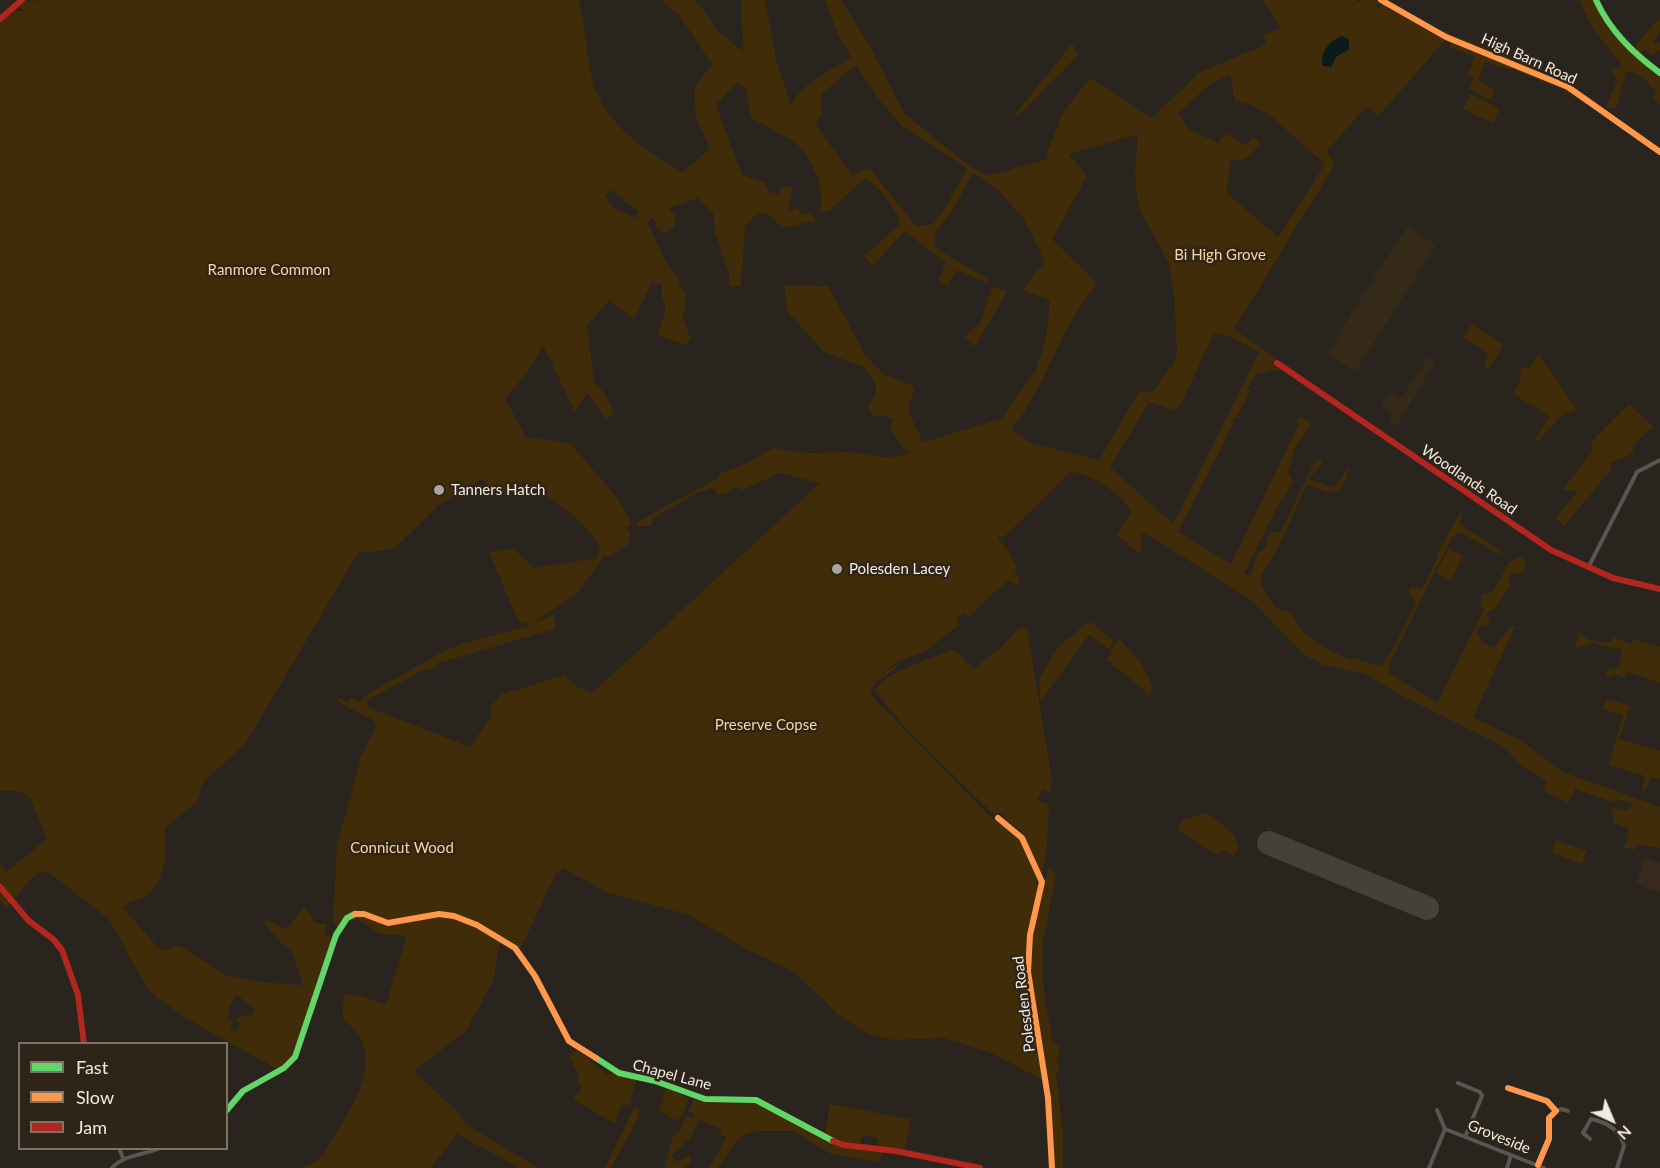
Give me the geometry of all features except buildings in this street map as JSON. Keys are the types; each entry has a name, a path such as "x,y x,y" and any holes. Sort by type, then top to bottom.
{"street":[{"path":"0,19 22,0"},
{"name":"High Barn Road","path":"1381,0 1446,36 1568,87 1660,152"},
{"path":"1596,0 1610,27 1645,63 1660,73"},
{"name":"Woodlands Road","path":"1277,363 1542,544 1620,580 1660,589"},
{"path":"1588,567 1636,472 1660,460"},
{"name":"Polesden Road","path":"998,818 1022,838 1042,882 1030,935 1028,972 1047,1088 1052,1168"},
{"path":"0,887 29,921 62,950 78,994 84,1042"},
{"name":"Chapel Lane","path":"228,1109 243,1091 293,1061 301,1043 318,982 340,927 357,913 388,923 425,915 454,916 477,925 515,948 535,976 569,1041 619,1073 655,1081 705,1099 756,1100 823,1137 844,1145 896,1150 980,1168"},
{"path":"1458,1083 1480,1092 1482,1096 1465,1137"},
{"path":"1508,1088 1547,1101 1556,1111"},
{"path":"1541,1167 1549,1139 1549,1118 1562,1109 1568,1112"},
{"path":"1429,1168 1445,1130 1437,1110"},
{"path":"1590,1139 1583,1133 1591,1119 1610,1126 1617,1132 1624,1146 1617,1168"},
{"name":"Groveside","path":"1445,1130 1541,1167"},
{"path":"119,1150 123,1158"},
{"path":"112,1168 123,1158 138,1157 157,1150"},
{"path":"1507,1168 1511,1155"}],"shaded area":[{"path":"1342,36 1349,40 1349,49 1336,57 1331,67 1323,66 1322,61 1326,48"},
{"path":"1408,226 1436,245 1356,371 1328,355 1353,310"},
{"path":"1428,357 1436,361 1397,426 1389,420 1392,413 1381,407 1390,391 1402,397"},
{"path":"1646,857 1660,862 1660,893 1636,884"}],"green space":[{"path":"29,0 579,0 592,77 605,109 635,140 683,172 710,148 696,118 694,89 712,64 679,15 661,0 693,0 701,6 717,30 743,52 741,0 765,0 776,59 791,106 795,98 809,84 851,57 838,34 825,0 841,0 867,41 905,114 963,161 987,176 1047,159 1048,150 1063,113 1090,78 1152,118 1200,72 1267,44 1263,35 1281,28 1263,0 1358,0 1351,7 1362,0 1379,0 1376,6 1378,8 1385,4 1392,10 1536,69 1535,74 1569,89 1616,123 1560,88 1516,71 1515,66 1512,70 1485,62 1478,80 1495,90 1490,100 1469,89 1474,78 1467,75 1475,57 1450,47 1450,43 1445,40 1383,111 1377,115 1369,107 1364,109 1326,152 1335,164 1234,329 1276,359 1274,363 1282,369 1278,372 1270,369 1263,374 1257,373 1247,389 1250,391 1239,414 1232,421 1234,423 1178,532 1231,564 1299,424 1296,421 1302,417 1312,424 1296,446 1288,472 1293,482 1283,500 1280,501 1244,573 1250,576 1258,552 1263,550 1267,544 1265,540 1271,532 1280,533 1315,461 1321,459 1322,465 1308,479 1334,488 1349,466 1347,478 1339,491 1326,492 1307,484 1277,550 1261,575 1261,584 1275,608 1292,613 1296,622 1316,642 1351,660 1354,658 1380,666 1394,647 1416,603 1408,590 1413,587 1422,589 1438,557 1437,554 1460,513 1462,514 1460,524 1501,551 1500,555 1462,533 1452,537 1390,663 1389,673 1437,703 1484,610 1480,604 1482,595 1493,592 1509,562 1520,557 1526,561 1525,570 1520,574 1509,573 1510,586 1494,610 1488,611 1486,617 1490,620 1487,626 1480,626 1477,632 1481,641 1494,648 1511,626 1515,627 1473,717 1520,740 1563,772 1660,807 1660,848 1638,844 1634,850 1622,847 1627,842 1628,828 1613,823 1612,807 1628,811 1632,804 1621,800 1612,802 1575,789 1568,803 1543,791 1547,781 1522,766 1503,746 1406,698 1365,674 1323,665 1302,653 1250,599 1145,533 1141,535 1141,554 1116,535 1132,512 1128,505 1106,486 1088,476 1071,472 1005,536 997,537 1010,553 1017,569 1014,574 1018,575 1020,586 1008,580 968,617 963,613 957,619 959,625 924,652 898,661 870,684 898,663 892,671 875,684 871,695 991,817 1019,837 1040,881 1029,930 1026,966 1043,1080 992,1053 943,1038 895,1040 867,1034 839,1015 794,972 750,951 689,915 606,892 563,868 557,872 520,949 515,951 500,942 493,981 466,1031 414,1071 460,1114 467,1125 538,1168 520,1168 457,1134 431,1168 302,1168 317,1161 323,1155 356,1100 362,1084 365,1053 361,1038 342,1017 344,994 361,996 386,1005 407,936 380,934 357,919 348,923 341,933 333,921 337,845 361,756 376,726 374,721 337,701 337,697 348,702 350,698 358,702 371,692 461,644 529,626 526,622 521,624 515,614 489,552 513,548 534,568 596,558 600,548 587,529 577,520 556,502 524,482 512,495 496,494 482,479 439,505 394,549 358,553 245,744 203,782 197,802 165,828 164,864 159,880 147,895 128,903 123,908 161,951 179,945 225,975 260,982 300,985 303,984 291,949 283,945 264,923 265,920 287,929 305,906 315,923 327,924 325,934 333,939 318,979 314,981 318,982 295,1057 279,1070 189,1020 156,997 145,985 109,919 48,872 37,873 6,908 0,900 0,862 6,872 47,839 29,796 21,792 0,790 0,22 15,10 27,12 18,7 24,1 41,2","holes":["856,65 881,102 902,126 967,168 947,205 933,224 916,226 870,169 861,170 852,176 815,123 821,116 822,94","1230,74 1235,101 1249,104 1271,116 1325,164 1278,237 1227,193 1231,158 1239,161 1249,157 1260,144 1258,139 1251,138 1247,146 1228,134 1221,138 1219,143 1188,129 1179,113 1210,84","736,83 745,88 751,118 794,142 808,157 816,173 820,191 818,213 829,211 864,179 870,182 886,198 900,224 864,256 873,265 904,232 946,262 938,281 947,286 957,270 987,283 989,279 943,253 934,245 936,231 951,213 973,173 1000,192 1024,219 1045,262 1022,290 1050,300 1046,339 1036,370 1001,419 923,442 908,411 915,387 883,374 865,355 828,286 785,285 786,310 824,352 864,367 876,384 876,393 867,407 874,416 886,416 894,420 890,428 905,451 911,451 911,453 890,458 848,452 806,453 774,448 747,463 717,475 720,477 637,522 636,526 651,526 653,518 697,493 712,488 719,495 727,493 735,486 742,490 779,473 820,483 680,612 676,611 674,618 592,693 576,686 564,675 500,695 491,707 491,716 470,747 368,707 367,700 426,669 434,668 439,663 555,629 556,620 553,615 533,623 577,594 604,556 609,557 627,545 631,533 626,528 632,524 618,499 571,444 526,437 505,399 528,371 543,345 575,412 587,393 606,419 614,412 605,394 594,382 587,326 610,300 634,320 652,282 662,284 662,297 666,308 658,335 684,345 691,339 683,319 687,294 680,287 677,275 664,258 647,222 653,217 657,228 664,233 674,227 676,216 668,209 698,198 714,214 714,230 729,274 729,287 741,286 745,227 757,213 768,214 783,228 815,221 811,212 801,215 798,208 788,211 792,187 781,186 780,194 769,192 765,183 742,175 716,105","1138,134 1135,174 1138,206 1169,264 1174,294 1177,353 1174,363 1153,391 1139,392 1099,460 1031,443 1012,429 1035,395 1072,320 1095,286 1094,280 1052,239 1087,176 1069,154","611,190 639,212 635,218 614,208 605,196","1214,333 1229,336 1259,352 1173,524 1110,467 1149,402 1174,410 1181,404","237,995 255,1009 251,1015 240,1016 235,1020 241,1025 236,1032 230,1028 234,1021 226,1019 231,1011 228,1009"]},
{"path":"1579,0 1594,0 1606,22 1621,42 1660,75 1660,105 1653,98 1656,92 1644,78 1630,71 1626,72 1615,108 1606,108 1617,80 1610,69 1621,67 1621,63 1594,31"},
{"path":"1660,17 1660,32 1653,41 1655,45 1660,42 1660,50 1650,56 1646,49 1640,54 1635,46"},
{"path":"1072,44 1078,55 1023,112 1012,118"},
{"path":"1470,94 1500,108 1493,123 1463,109"},
{"path":"992,286 1007,292 976,345 973,346 965,337 981,322"},
{"path":"1472,324 1503,345 1490,368 1485,366 1487,354 1463,338"},
{"path":"1538,353 1576,408 1574,412 1564,413 1538,441 1535,438 1550,416 1513,394 1520,382 1521,367 1529,369"},
{"path":"1629,404 1653,427 1633,445 1634,453 1609,463 1612,469 1564,526 1555,518 1578,491 1562,490 1592,452 1592,441"},
{"path":"1448,549 1463,556 1451,581 1436,573"},
{"path":"1086,623 1093,623 1113,641 1110,650 1089,635 1041,701 1039,680 1053,654 1066,639 1069,639"},
{"path":"1027,627 1052,781 1051,792 1043,789 1037,800 1049,804 1047,849 1042,875 1021,834 1022,831 1003,819 1007,811 1003,815 998,812 995,815 904,726 875,691 879,684 897,672 951,650 957,652 974,669 1002,646 1018,629"},
{"path":"1579,633 1590,640 1610,643 1613,637 1632,644 1633,639 1660,647 1660,683 1627,672 1625,678 1613,674 1611,677 1606,675 1607,669 1620,667 1621,650 1595,643 1575,648"},
{"path":"1118,638 1140,661 1153,687 1147,697 1145,691 1107,660"},
{"path":"1607,699 1630,706 1619,739 1660,751 1660,779 1652,778 1645,791 1642,792 1645,776 1609,765 1623,716 1602,709"},
{"path":"1206,813 1233,833 1239,848 1233,856 1222,850 1218,855 1177,830 1184,819"},
{"path":"1556,840 1587,851 1582,864 1552,853"},
{"path":"1049,866 1056,875 1042,947 1044,992 1052,1039 1060,1048 1057,1059 1060,1067 1056,1075 1063,1132 1063,1168 1054,1168 1050,1102 1030,971 1032,935"},
{"path":"576,1051 590,1058 590,1061 608,1075 614,1072 637,1079 629,1106 622,1104 615,1124 573,1099 582,1088 576,1080 579,1077 569,1055"},
{"path":"666,1087 689,1099 680,1120 668,1118 669,1115 659,1112"},
{"path":"694,1098 755,1101 843,1147 885,1152 877,1162 831,1154 793,1131 758,1131 746,1134 735,1143 718,1168 709,1168 727,1136 720,1134 722,1129 699,1120 689,1142 682,1140 684,1144 671,1156 676,1162 689,1156 692,1163 684,1168 664,1168 674,1134 678,1134 686,1116 692,1118 694,1113 688,1112"},
{"path":"830,1104 911,1119 905,1149 877,1146 878,1138 863,1135 860,1144 846,1143 825,1135"},
{"path":"634,1107 640,1109 638,1118 611,1168 605,1168"}],"runway":[{"path":"1269,843 1427,908"}],"traffic: fast":[{"path":"1596,0 1608,22 1623,41 1660,73"},
{"path":"228,1109 243,1091 284,1068 295,1057 336,935 347,918 355,914"},
{"path":"596,1058 619,1073 655,1081 705,1099 756,1100 833,1141"}],"traffic: slow":[{"path":"1381,0 1446,37 1568,87 1660,152"},
{"path":"998,818 1022,838 1042,882 1030,935 1028,972 1048,1098 1052,1168"},
{"path":"355,914 364,914 388,923 439,914 454,916 477,925 515,948 535,976 569,1041 596,1058"},
{"path":"1508,1088 1547,1101 1556,1111 1549,1118 1549,1139 1538,1165"}],"traffic: jam":[{"path":"0,19 22,0"},
{"path":"1277,363 1551,550 1613,578 1660,589"},
{"path":"0,887 29,921 53,939 62,950 78,995 84,1042"},
{"path":"833,1141 844,1145 896,1151 980,1168"}],"place":[{"name":"Tanners Hatch","path":"439,490"},
{"name":"Polesden Lacey","path":"837,569"}],"park label":[{"name":"Bi High Grove","path":"1220,255"},
{"name":"Ranmore Common","path":"269,270"},
{"name":"Preserve Copse","path":"766,725"},
{"name":"Connicut Wood","path":"402,848"}]}
